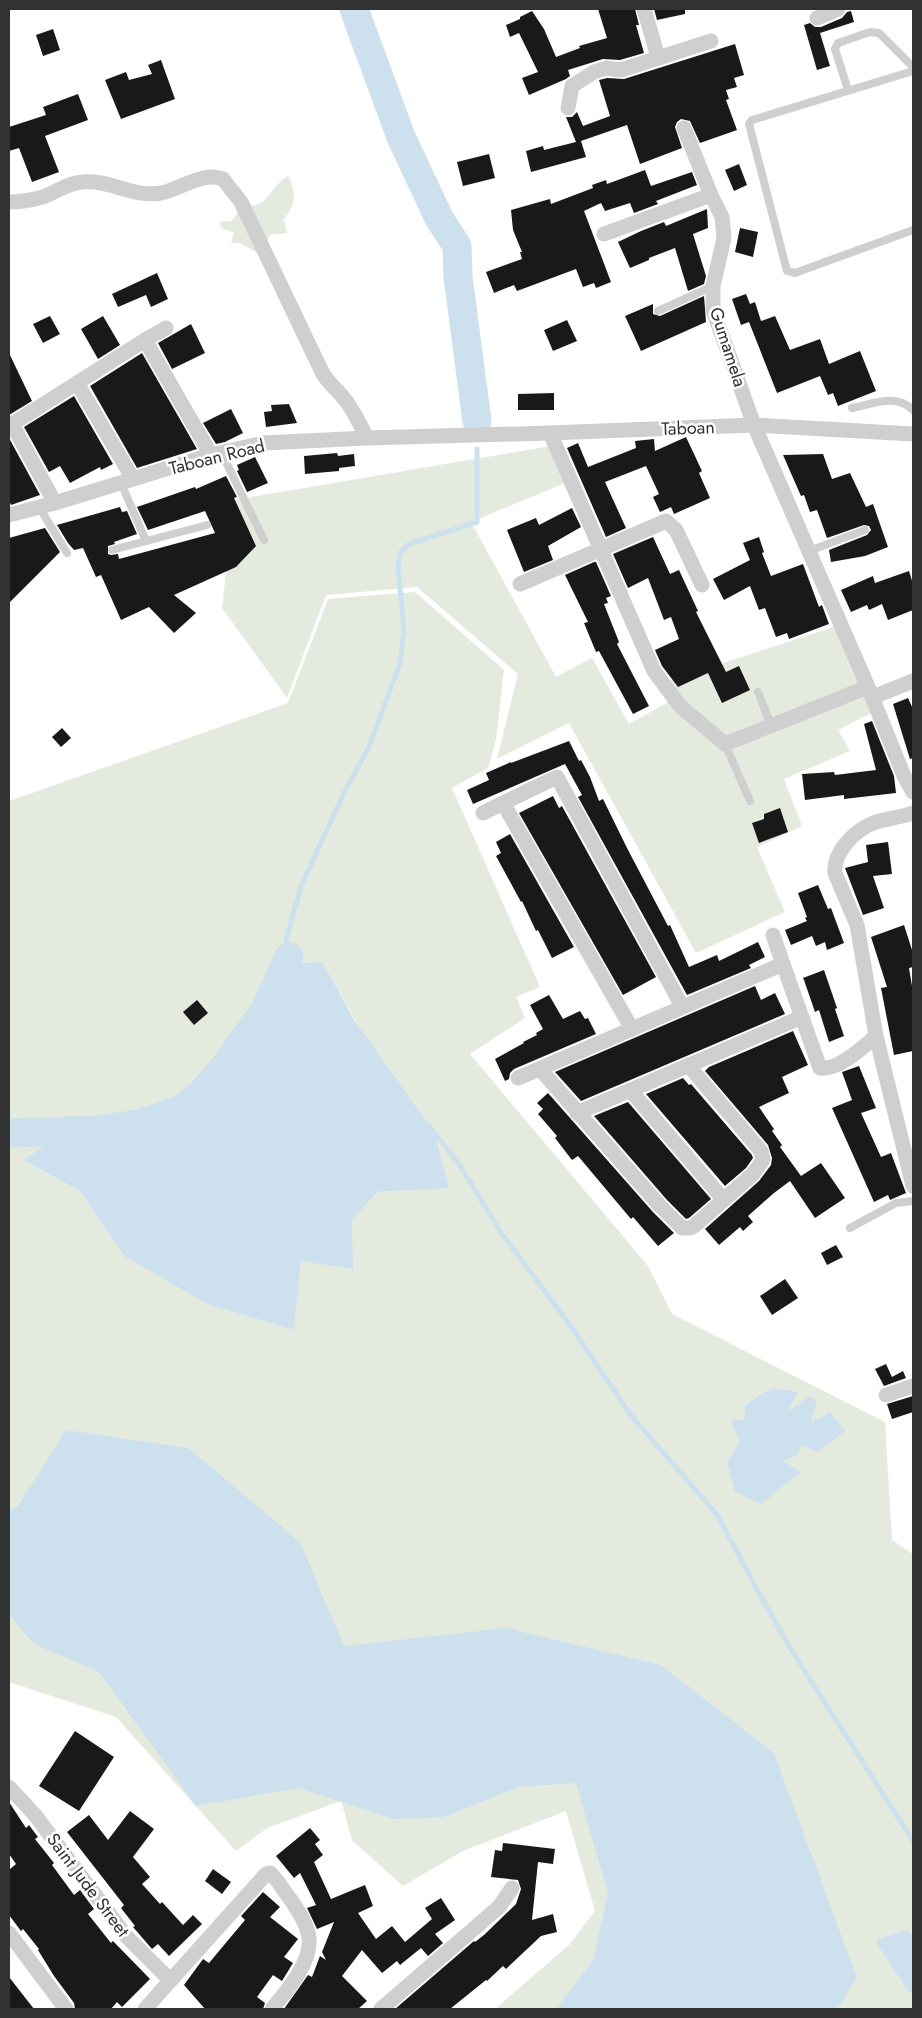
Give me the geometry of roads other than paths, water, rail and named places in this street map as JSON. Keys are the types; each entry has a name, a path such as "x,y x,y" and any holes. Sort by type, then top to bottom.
{"street":[{"path":"644,9 658,57"},
{"path":"817,18 838,9"},
{"path":"568,108 572,86 594,72 611,67 622,70 658,57 711,42"},
{"name":"Gumamela","path":"684,128 722,216 724,228 724,238 713,286 714,310 754,424 871,692 904,776 913,792"},
{"path":"9,202 42,197 83,182 103,182 146,194 161,193 209,177 221,178 241,202 323,374 330,385 343,396 368,438"},
{"path":"604,234 712,195"},
{"path":"55,503 10,425 166,328"},
{"path":"145,340 216,453"},
{"path":"78,383 127,481"},
{"name":"Taboan","path":"462,435 754,424 913,434"},
{"path":"550,433 654,671 680,706 725,744 771,725 871,692 913,681"},
{"name":"Taboan Road","path":"9,515 55,503 216,453 264,443 462,435"},
{"path":"520,584 664,521 669,522 676,530 702,585"},
{"path":"483,813 563,774 682,1006"},
{"path":"503,802 632,1029"},
{"path":"913,813 869,824 848,842 835,863 835,873 859,933 876,1036 913,1186"},
{"path":"773,935 818,1065 821,1068 830,1068 843,1061 876,1036"},
{"path":"518,1078 783,964"},
{"path":"577,1113 802,1017"},
{"path":"540,1069 660,1206 682,1228 690,1228 762,1164 761,1151 688,1066"},
{"path":"630,1090 723,1200"},
{"path":"886,1395 913,1386"},
{"name":"Saint Jude Street","path":"9,1787 36,1815 126,1936 170,1980"},
{"path":"145,2009 266,1874 270,1873 298,1910 306,1926 309,1939 305,1960 291,1986 272,2009"},
{"path":"380,2009 499,1907 512,1888"},
{"path":"9,1933 66,2009"}],"lane":[{"path":"848,90 835,49 838,43 870,32 878,33 913,67"},
{"path":"913,71 752,120 749,124 787,271 795,274 913,230"},
{"path":"658,311 713,286"},
{"path":"852,408 884,401 899,400 913,410"},
{"path":"216,453 264,540"},
{"path":"127,481 146,541"},
{"path":"39,507 67,553"},
{"path":"112,550 206,525"},
{"path":"809,551 865,530"},
{"path":"758,692 771,725"},
{"path":"725,744 750,801"},
{"path":"850,1228 896,1203 913,1200"}],"water":[{"path":"322,961 355,1021 434,1132 449,1188 377,1192 352,1221 353,1269 301,1261 294,1330 207,1304 124,1256 80,1191 24,1160 69,1128 189,1115 249,1058 299,964"},
{"path":"772,1388 798,1392 788,1411 809,1397 817,1400 811,1422 830,1413 846,1431 817,1452 802,1445 797,1455 783,1461 801,1472 761,1504 735,1492 727,1462 740,1442 733,1428 732,1419 744,1420 746,1404"},
{"path":"66,1430 188,1448 300,1542 344,1646 506,1628 661,1665 774,1753 857,1978 837,2009 556,2009 593,1961 608,1893 576,1783 518,1787 444,1817 393,1819 299,1788 196,1806 99,1672 34,1644 9,1615 9,1512 18,1506"},
{"path":"908,1929 913,1940 913,1993 910,1993 876,1940"}],"waterway":[{"path":"354,9 401,137 439,218 457,246 458,277 477,421"},
{"path":"303,968 289,957 286,940 301,886 345,791 369,747 400,663 404,630 398,565 401,552 409,544 477,522 477,449"},
{"path":"9,1133 96,1130 139,1124 183,1109 202,1092 225,1066 265,1010 289,957"},
{"path":"428,1125 459,1164 500,1231 570,1325 630,1414 718,1516 792,1651 913,1841"}]}
